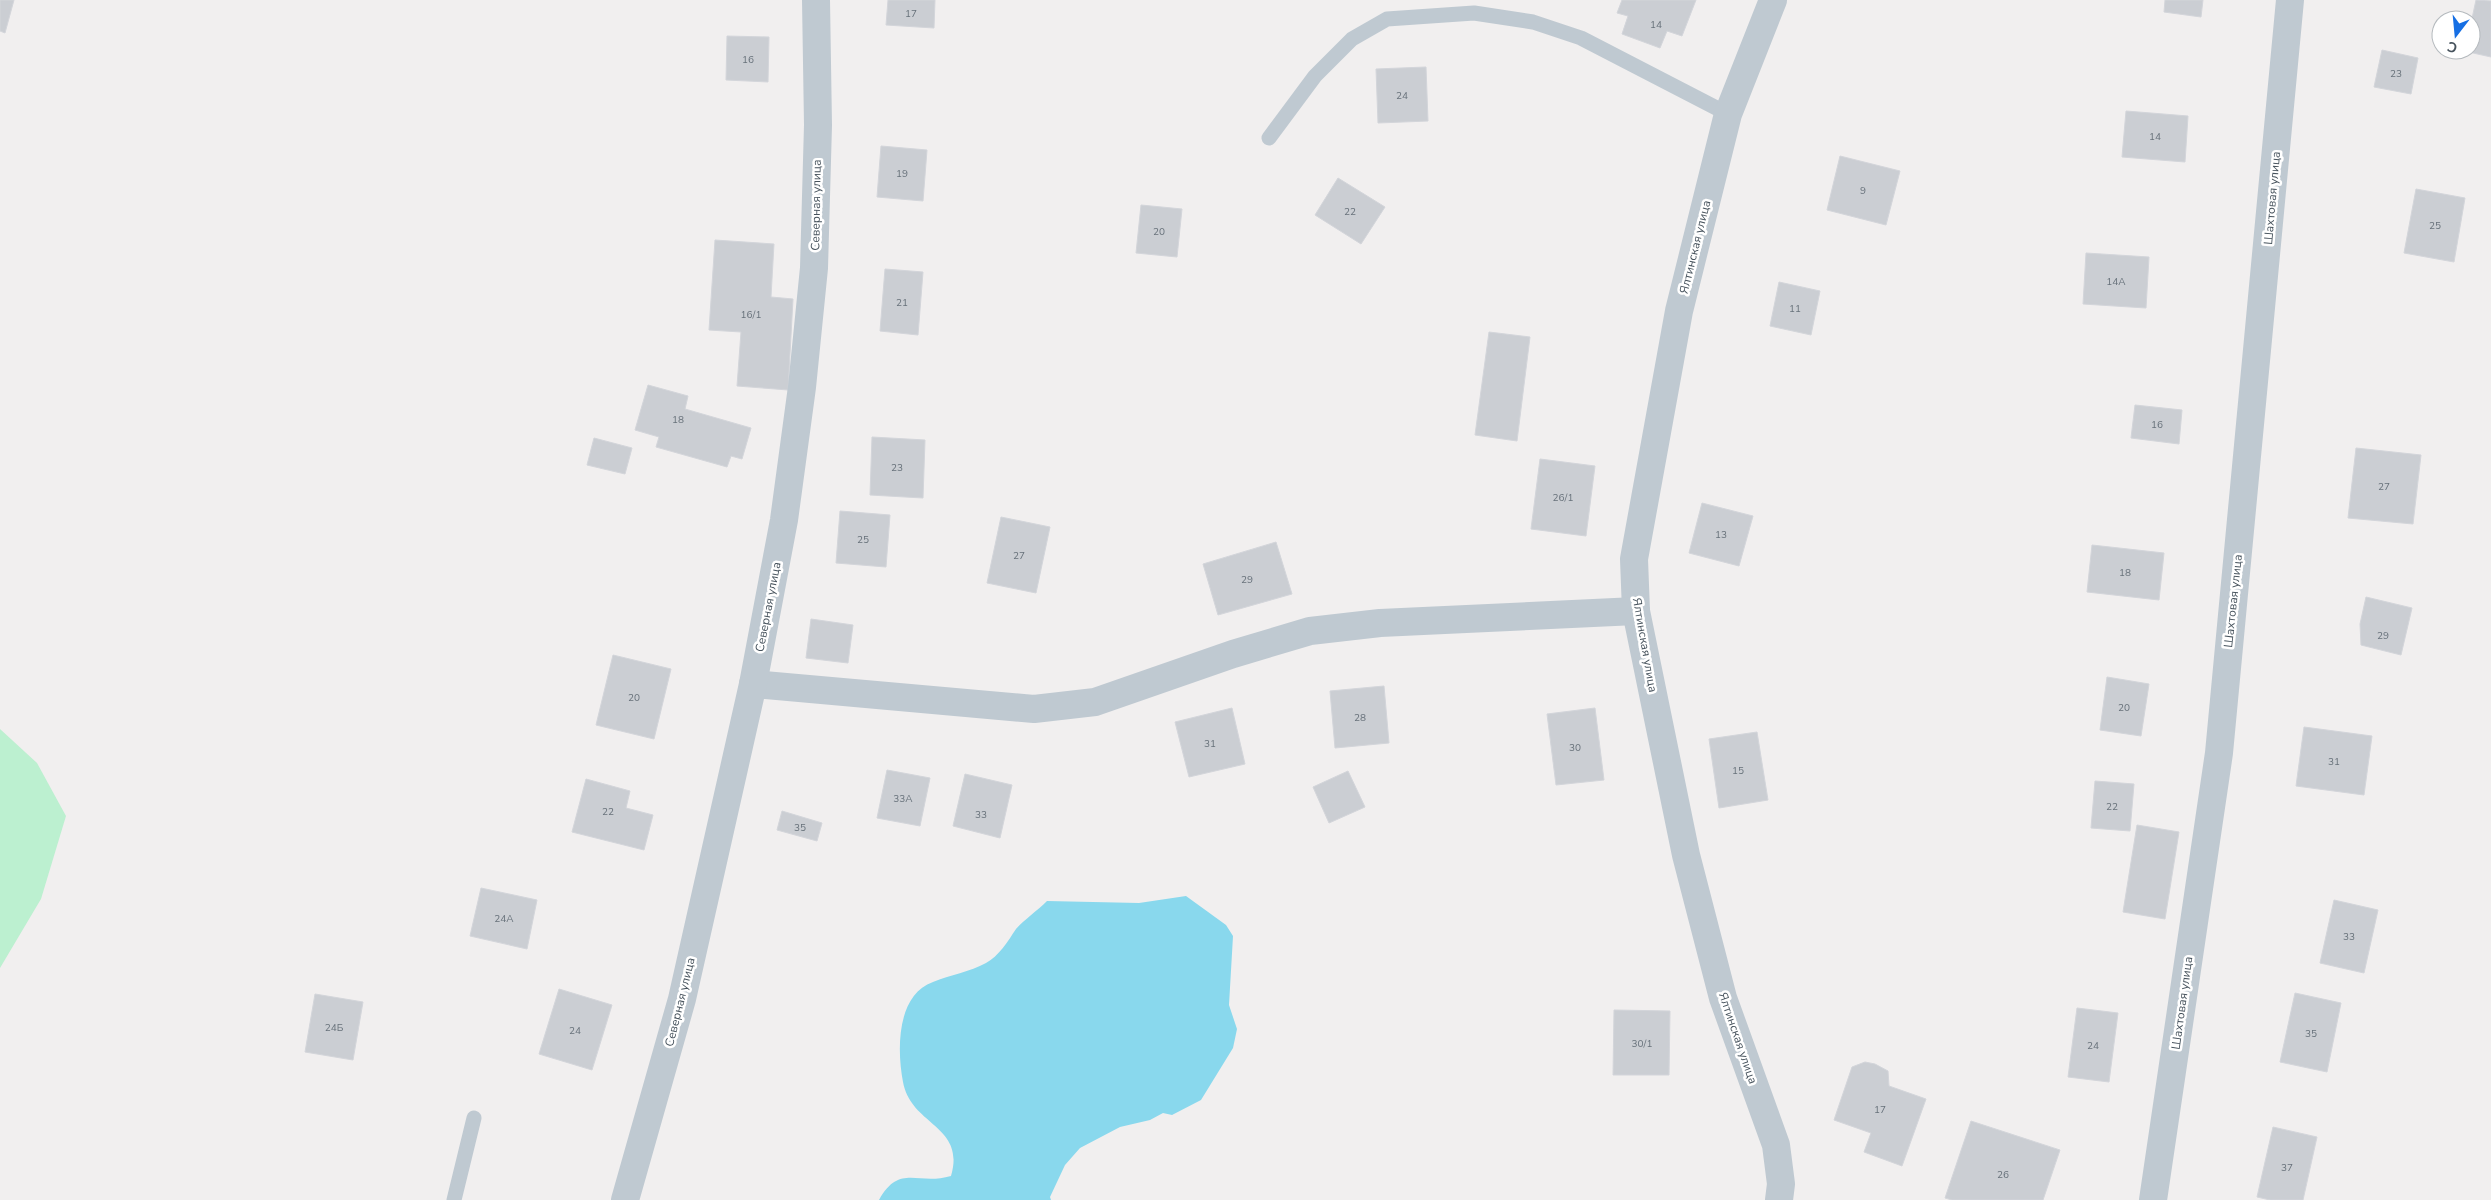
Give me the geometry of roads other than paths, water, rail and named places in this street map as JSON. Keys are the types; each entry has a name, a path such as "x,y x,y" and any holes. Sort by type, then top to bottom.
{"street":[{"name":"Северная улица","path":"625,1200 682,999 753,684 784,520 802,387 814,268 818,125 816,0"},
{"name":"Ялтинская улица","path":"1772,0 1728,114 1678,320 1634,559 1636,611 1686,854 1723,998 1776,1145 1781,1184 1779,1200"},
{"name":"Шахтовая улица","path":"2153,1200 2219,753 2290,0"},
{"path":"753,684 1024,709 1050,708 1095,702 1234,654 1310,631 1380,623 1636,611"}],"lane":[{"path":"1269,138 1315,76 1352,39 1388,19 1474,13 1533,22 1581,38 1728,114"},
{"path":"454,1200 474,1118"}],"water":[{"path":"1186,896 1226,925 1233,936 1229,1005 1237,1029 1233,1048 1201,1100 1172,1115 1163,1113 1150,1120 1120,1127 1080,1148 1065,1165 1050,1197 1051,1200 879,1200 894,1182 902,1179 928,1179 951,1176 954,1159 951,1146 945,1135 916,1108 908,1097 903,1082 900,1055 902,1025 912,999 921,989 933,982 973,969 991,960 1003,948 1016,929 1047,901 1139,903"}]}
